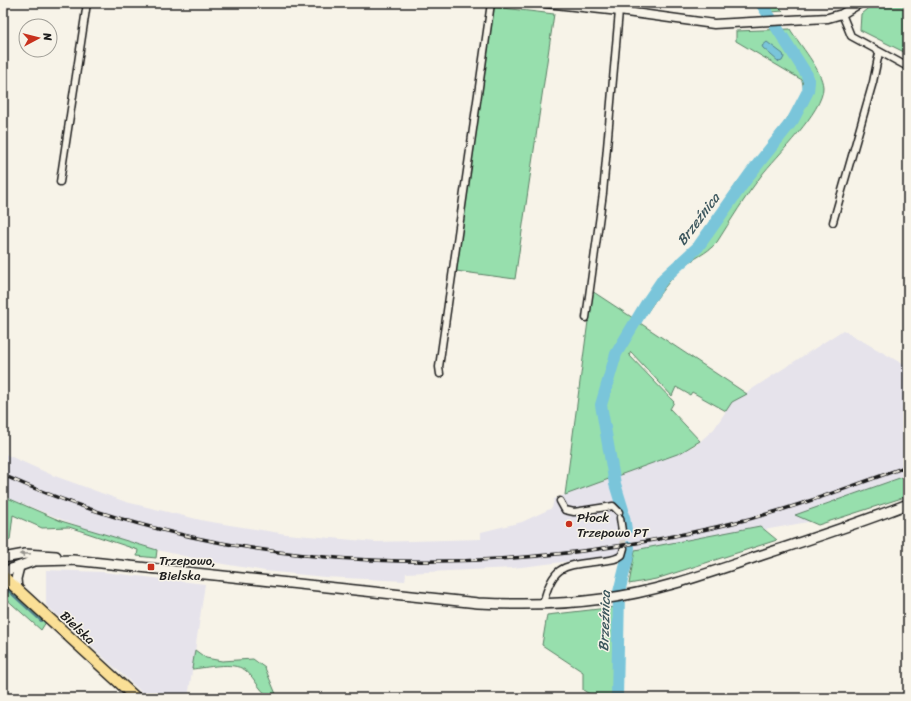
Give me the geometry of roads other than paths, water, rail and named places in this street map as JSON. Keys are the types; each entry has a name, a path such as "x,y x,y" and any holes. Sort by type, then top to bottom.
{"main road":[{"path":"3,558 13,555 33,554 73,560 470,602 543,604 631,594 695,578 862,522 908,504"},
{"path":"3,572 34,561 73,560"},
{"path":"17,589 16,579 20,567"},
{"name":"Bielska","path":"3,576 136,698"}],"street":[{"path":"60,182 87,3"},
{"path":"440,374 491,3"},
{"path":"546,3 616,8 697,23 714,24 828,18 842,14 860,3"},
{"path":"586,318 603,194 616,8"},
{"path":"842,14 850,36 879,53 908,66"},
{"path":"833,222 873,82 879,53"},
{"path":"560,501 565,510 574,512 612,506 620,515 622,531"},
{"path":"543,604 549,583 558,570 577,564 616,560 622,555 624,548"}],"water":[{"path":"767,42 783,54 784,57 782,61 779,62 763,48 762,46"}],"waterway":[{"name":"Brzeźnica","path":"623,510 615,484 601,405 616,354 663,279 698,247 750,174 793,120 808,91 809,82 807,75 761,3"},
{"name":"Brzeźnica","path":"624,517 626,530"},
{"name":"Brzeźnica","path":"617,698 619,592 629,547"},
{"path":"3,586 41,621"}],"tunnel":[{"path":"622,531 624,548"}],"railway":[{"path":"3,475 92,510 184,535 277,552 372,560 467,560 562,553 656,540 749,519 829,494 908,466"}],"place":[{"name":"Płock Trzepowo PT","path":"569,524"},
{"name":"Trzepowo, Bielska","path":"151,567"}]}
